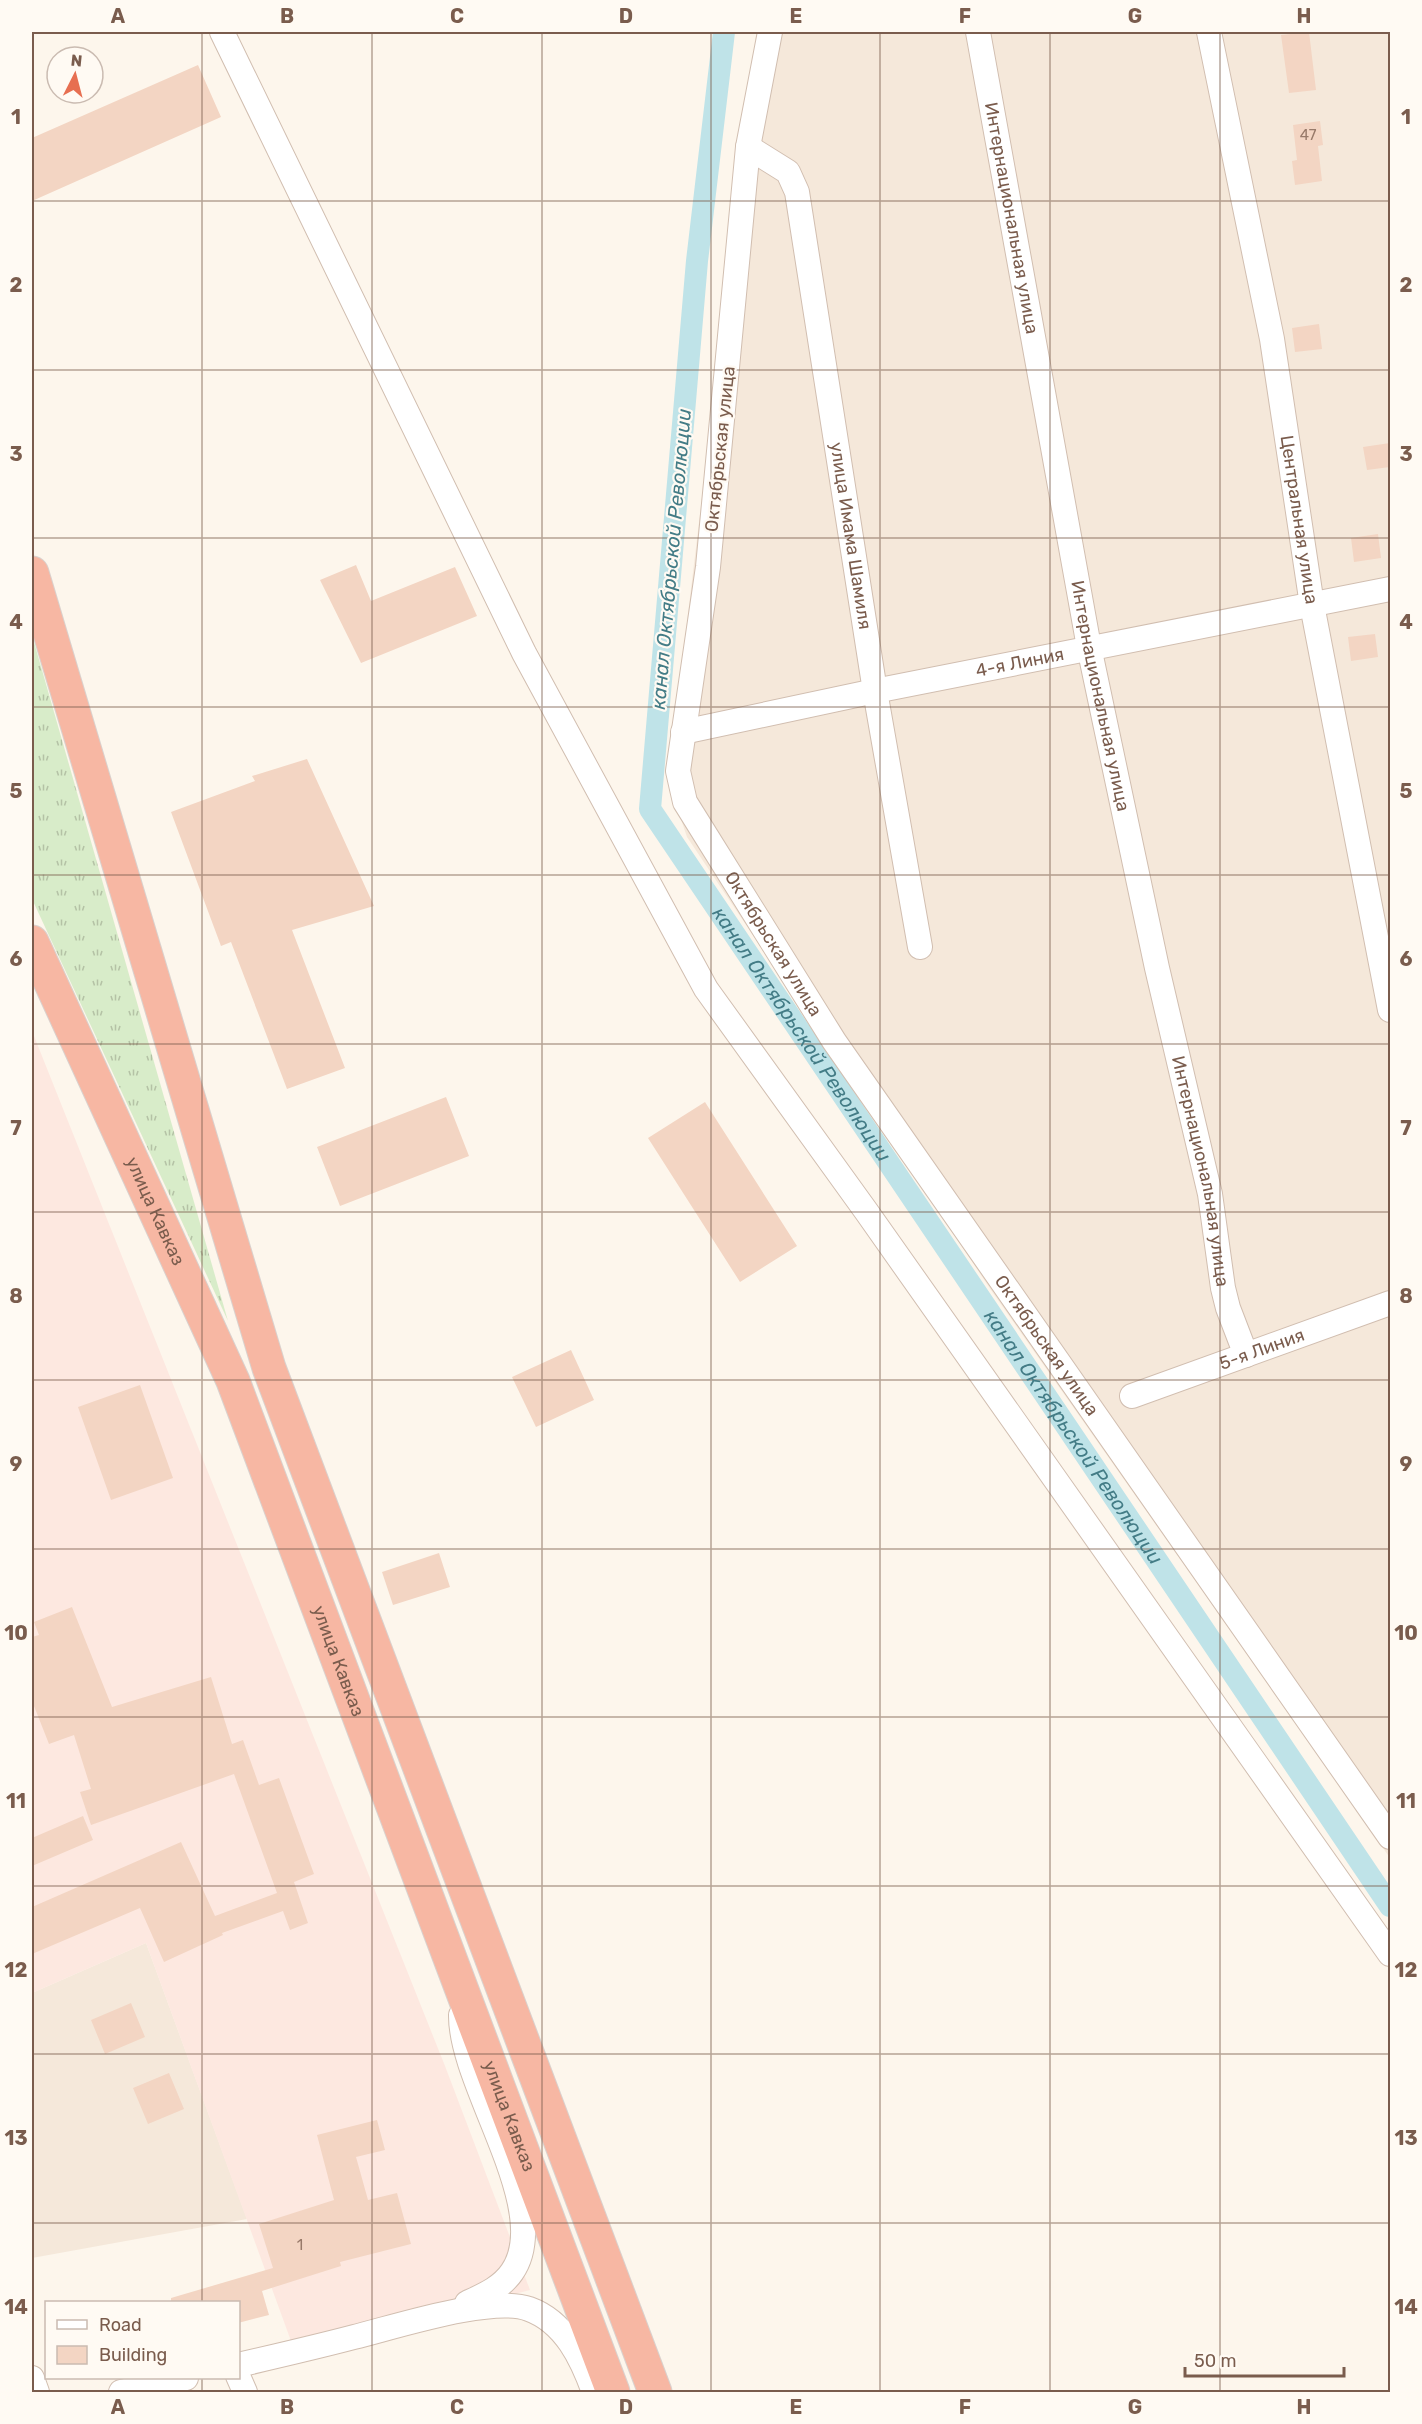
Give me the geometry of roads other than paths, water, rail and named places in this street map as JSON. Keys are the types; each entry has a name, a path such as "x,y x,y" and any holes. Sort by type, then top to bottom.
{"highway":[{"path":"32,573 269,1368 655,2392"},
{"name":"улица Кавказ","path":"32,942 233,1381 613,2392"}],"street":[{"path":"222,32 524,653 706,989 866,1211 1390,1954"},
{"name":"Октябрьская улица","path":"770,32 748,147 708,567 678,771 685,802 834,1041 1390,1838"},
{"name":"Интернациональная улица","path":"978,32 1089,647 1157,969 1210,1194 1223,1288 1246,1355"},
{"name":"Центральная улица","path":"1209,32 1272,339 1312,605 1390,1010"},
{"name":"улица Имама Шамиля","path":"748,147 788,172 797,192 875,691 920,947"},
{"name":"4-я Линия","path":"683,732 1089,647 1390,589"},
{"name":"5-я Линия","path":"1132,1396 1390,1304"},
{"path":"441,2314 494,2290 512,2272 522,2252 523,2229 520,2200 464,2042 461,2029 461,1988"},
{"path":"240,2365 441,2314 514,2305 538,2313 562,2331 577,2354 594,2392"},
{"path":"32,2378 37,2392"},
{"path":"121,2392 181,2379"}],"waterway":[{"name":"канал Октябрьской Революции","path":"724,32 697,261 650,809 1390,1906"}]}
